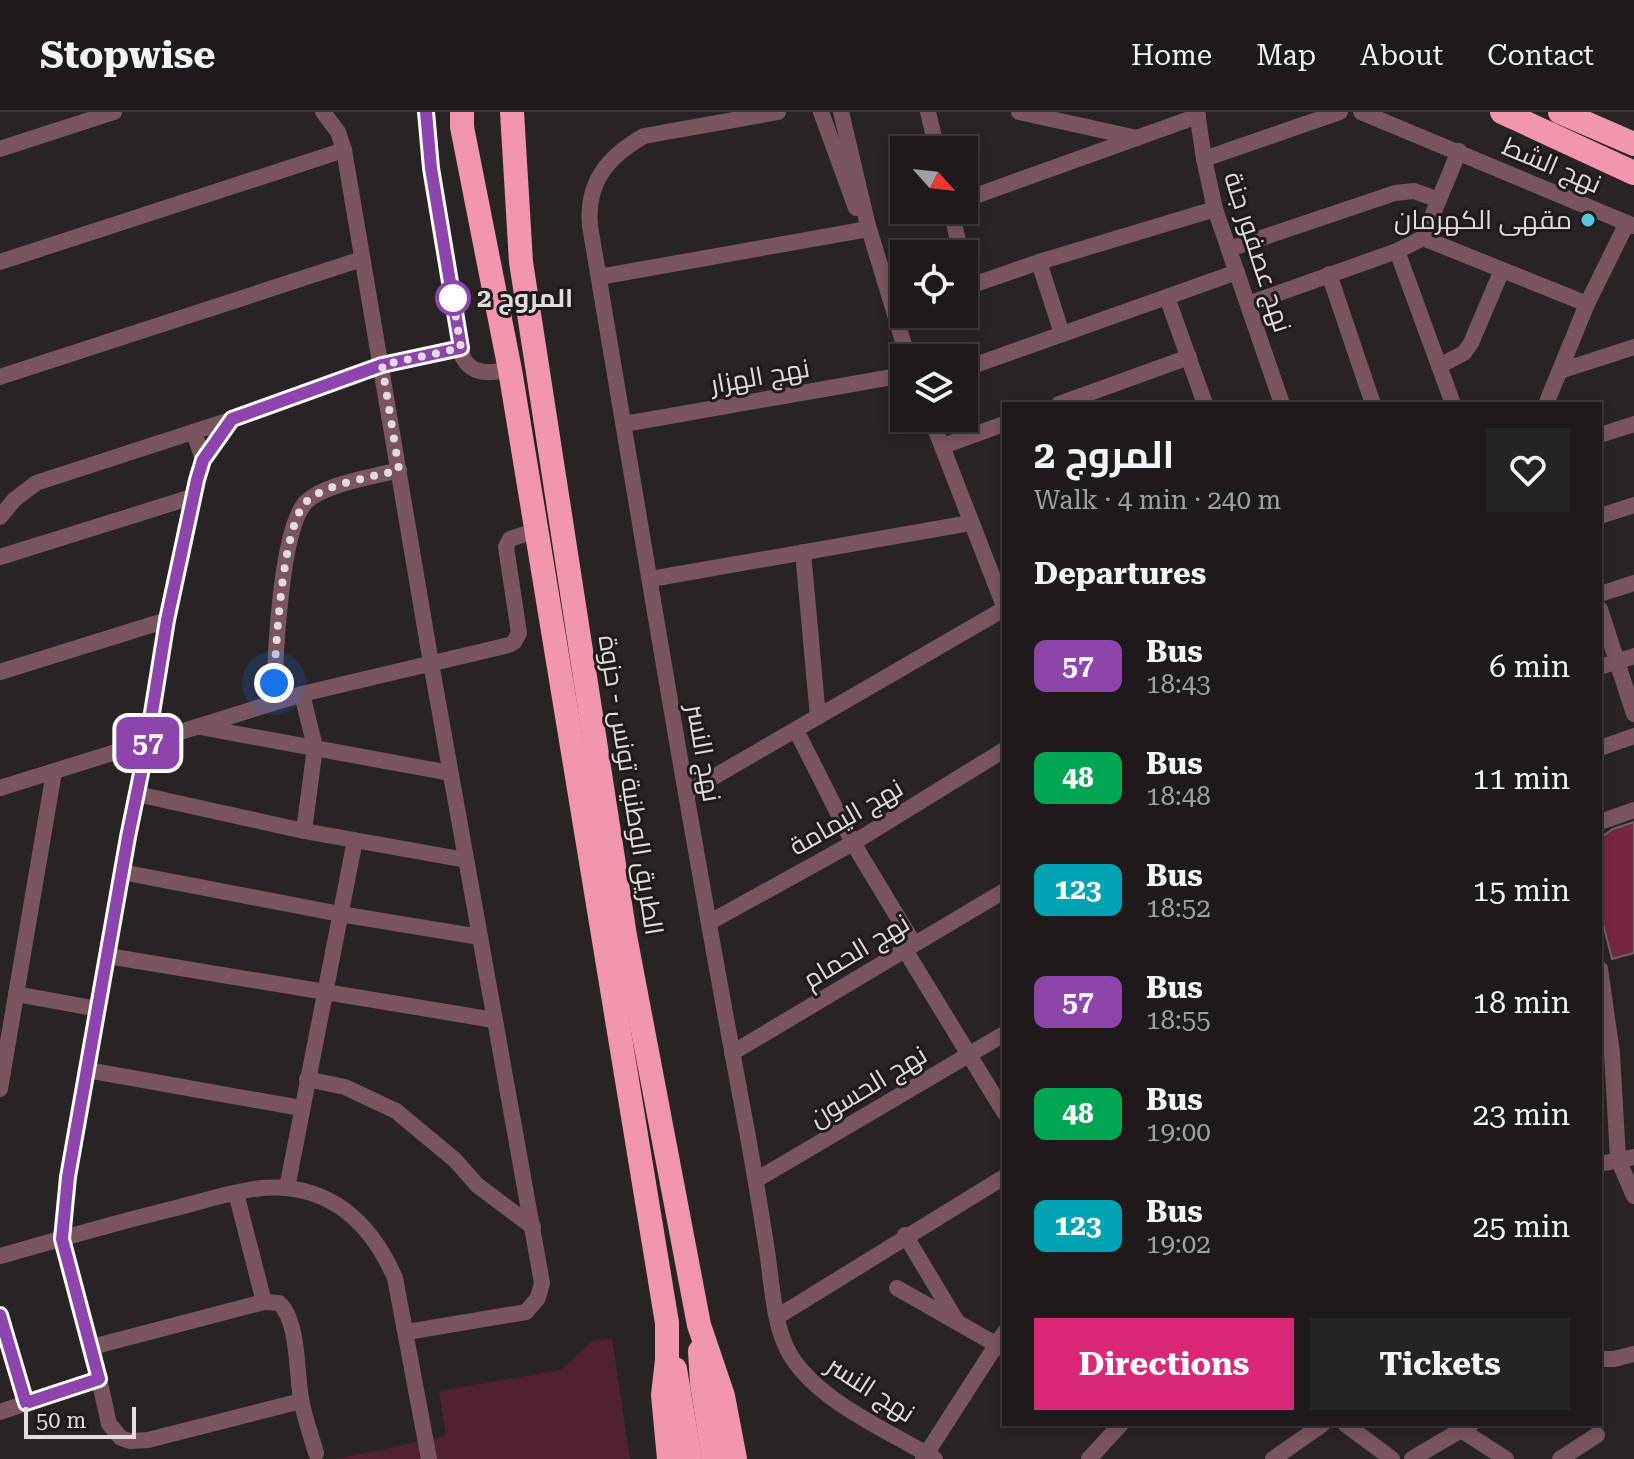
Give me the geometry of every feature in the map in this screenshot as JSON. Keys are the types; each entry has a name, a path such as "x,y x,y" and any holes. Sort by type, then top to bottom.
{"highway":[{"name":"الطريق الوطنية تونس - حزوة","path":"512,112 521,262 623,921 699,1325 720,1384 735,1459"},
{"path":"1502,112 1634,173"},
{"path":"1560,112 1634,144"},
{"name":"الطريق الوطنية تونس - حزوة","path":"460,117 510,370 667,1323 663,1417 669,1459"},
{"path":"667,1323 690,1459"},
{"path":"699,1325 700,1370 714,1459"}],"street":[{"path":"0,149 114,112"},
{"path":"323,112 338,132 344,150 450,773 542,1283 538,1298 526,1312 407,1332"},
{"path":"426,112 431,168 461,348 468,367 476,372 510,370"},
{"name":"نهج النسر","path":"778,112 644,136 614,156 594,187 588,206 777,1317 785,1345 797,1367 813,1382 834,1399 928,1457"},
{"path":"821,112 849,195 868,226"},
{"path":"841,112 868,226 890,288"},
{"path":"928,112 934,136"},
{"path":"1019,112 1138,139"},
{"path":"1204,159 1340,112"},
{"name":"نهج الشط","path":"1361,112 1631,225"},
{"path":"978,195 1138,139 1197,114"},
{"name":"نهج عصفور جنة","path":"1197,114 1215,209 1281,402"},
{"path":"0,262 344,150"},
{"path":"1248,304 1397,251 1423,238 1459,151"},
{"path":"1229,249 1395,193 1414,191 1439,200"},
{"path":"978,283 1215,209"},
{"path":"1547,402 1587,304 1631,225"},
{"path":"599,277 868,226"},
{"path":"1423,238 1587,304"},
{"path":"1397,251 1452,402"},
{"path":"0,377 362,259"},
{"path":"1039,262 1062,334"},
{"path":"1439,366 1464,353 1471,343 1502,270"},
{"path":"978,364 1237,272"},
{"path":"1329,274 1372,402"},
{"path":"1167,297 1204,402"},
{"path":"1560,371 1634,347"},
{"path":"0,517 14,500 36,483 194,432 382,365 461,348"},
{"path":"1088,399 1189,357"},
{"name":"نهج الهزار","path":"624,424 890,377"},
{"path":"232,419 203,460 192,497 167,620 68,1177 62,1239 92,1347 109,1424 121,1438 148,1440 301,1401"},
{"path":"1602,434 1634,424"},
{"path":"943,446 1002,425"},
{"path":"194,432 203,460"},
{"path":"937,432 1002,602"},
{"path":"274,702 283,590 297,514 307,501 331,488 399,470"},
{"path":"0,557 192,497"},
{"path":"1602,515 1634,505"},
{"path":"651,579 970,523"},
{"path":"0,788 302,694 514,642 518,627 506,547 510,539 537,530"},
{"path":"803,552 818,717"},
{"path":"1602,593 1634,583"},
{"path":"686,793 1002,608"},
{"path":"0,672 167,620"},
{"path":"1602,623 1608,664 1634,714"},
{"path":"1608,664 1634,656"},
{"path":"302,694 315,747 304,831"},
{"path":"198,727 450,773"},
{"path":"796,730 909,947 1002,1109"},
{"path":"1602,747 1634,736"},
{"name":"نهج اليمامة","path":"710,922 853,843 1002,751"},
{"path":"0,1089 10,1003 54,772"},
{"path":"137,794 304,831 466,860"},
{"path":"1602,821 1634,810"},
{"path":"287,1188 355,840"},
{"path":"122,872 480,937"},
{"name":"نهج الحمام","path":"732,1053 1002,892"},
{"path":"108,956 494,1020"},
{"path":"1602,983 1634,1196"},
{"path":"10,1003 98,1009"},
{"name":"نهج الحسون","path":"756,1180 1002,1035"},
{"path":"87,1070 301,1108"},
{"path":"307,1079 345,1087 396,1111 446,1152 477,1185 533,1227"},
{"path":"1602,1164 1626,1158"},
{"path":"777,1317 905,1235 1002,1178"},
{"path":"0,1256 261,1188 287,1188 335,1203 370,1233 383,1250 395,1278 429,1459"},
{"path":"236,1193 264,1302"},
{"path":"905,1235 959,1324"},
{"path":"897,1288 959,1324 1002,1342 928,1457"},
{"path":"92,1347 264,1302 279,1303 288,1314 301,1401 316,1453"},
{"path":"0,1315 26,1403"},
{"path":"1602,1359 1634,1354"},
{"path":"0,1412 99,1379"},
{"path":"1089,1459 1118,1426"},
{"path":"1273,1459 1320,1426"},
{"path":"1348,1426 1392,1459"},
{"path":"1412,1459 1466,1427 1506,1459"},
{"path":"1560,1459 1597,1435"}],"shaded area":[{"path":"612,1338 630,1459 335,1459 446,1436 439,1391 561,1370 592,1341"}],"building":[{"path":"1634,822 1634,953 1612,959 1602,920 1602,837"}],"bus line":[{"name":"57","path":"0,1315 26,1403 99,1379 62,1239 68,1177 167,620 192,497 203,460 232,419 382,365 461,348 431,168 426,112"}],"place":[{"name":"مقهى الكهرمان","path":"1588,220"},
{"name":"المروج 2","path":"453,298"}],"route":[{"path":"274,683 283,590 297,514 307,501 331,488 399,470 382,365 461,348 451,288 453,298"}]}
